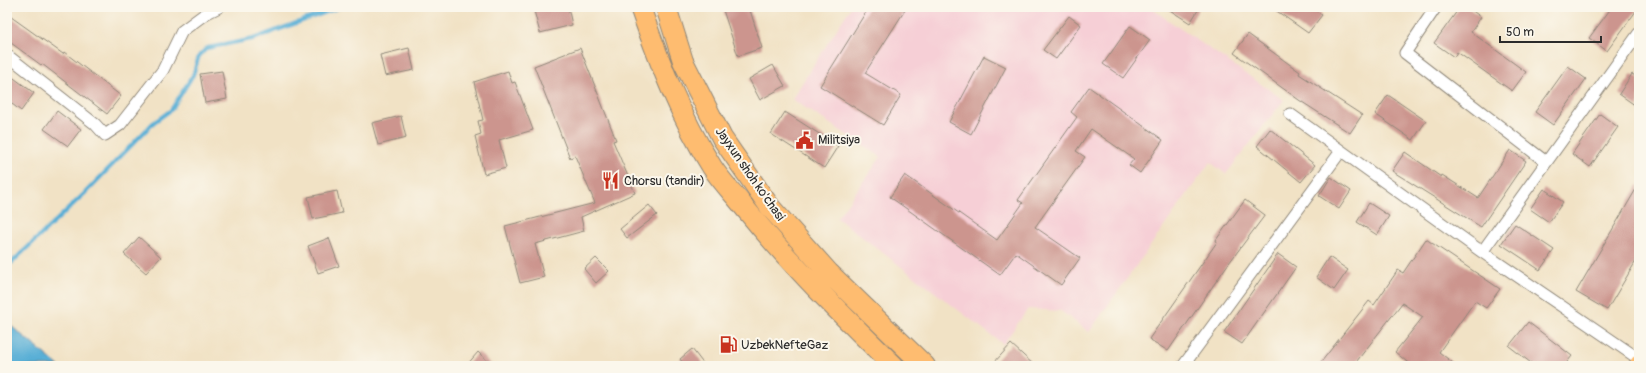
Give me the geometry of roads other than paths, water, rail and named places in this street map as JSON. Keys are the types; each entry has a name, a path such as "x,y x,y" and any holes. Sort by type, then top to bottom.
{"highway":[{"name":"Jayxun shoh ko'chasi","path":"640,7 660,64 685,119 713,168 756,222 812,284 894,366"},
{"name":"Jayxun shoh ko'chasi","path":"666,7 683,61 722,138 770,207 829,273 925,366"}],"street":[{"path":"7,55 95,124 105,135 120,125 163,70 182,31 205,14 219,7"},
{"path":"1436,7 1405,53 1546,162"},
{"path":"1482,252 1639,33"},
{"path":"1290,114 1482,252 1639,358"},
{"path":"1183,366 1341,150"}],"water":[{"path":"10,325 59,366 7,366 7,326"}],"waterway":[{"path":"7,267 84,194 153,123 171,110 193,75 199,56 207,48 253,39 340,7"}],"place":[{"name":"Militsiya","path":"805,140"},
{"name":"Chorsu (tandir)","path":"611,181"},
{"name":"UzbekNefteGaz","path":"728,345"}]}
